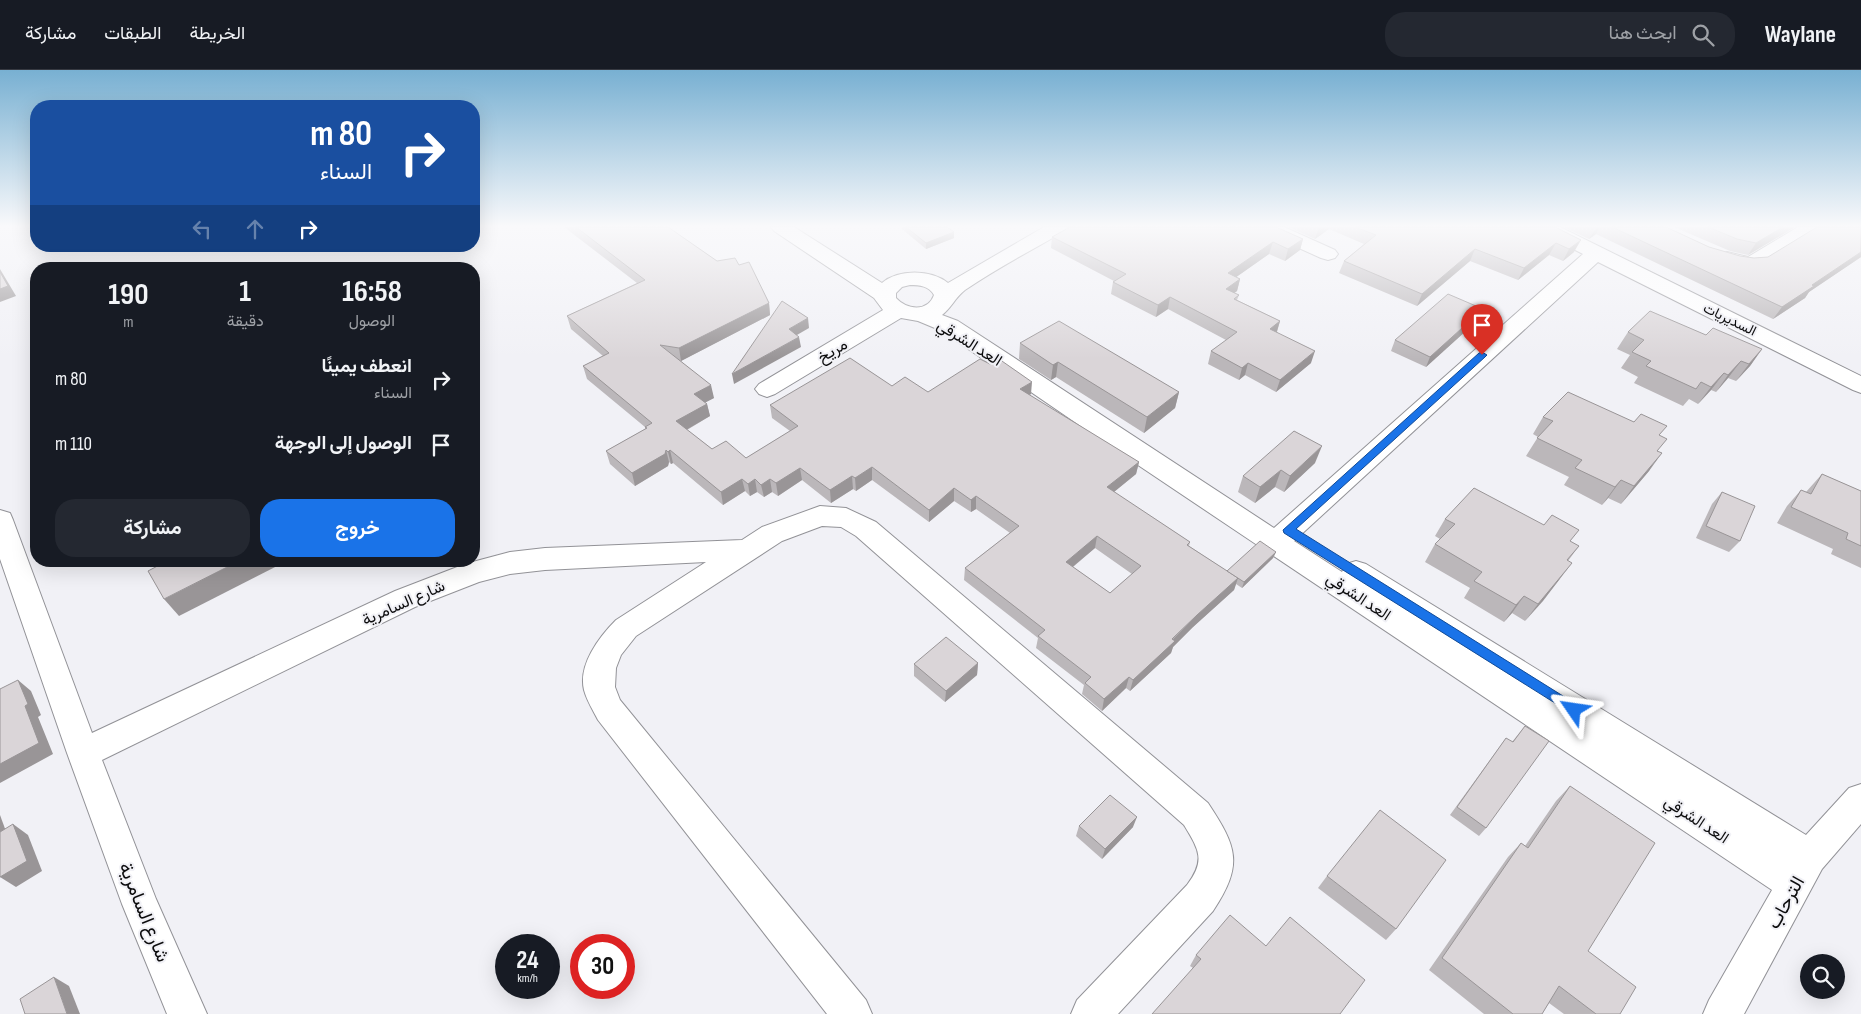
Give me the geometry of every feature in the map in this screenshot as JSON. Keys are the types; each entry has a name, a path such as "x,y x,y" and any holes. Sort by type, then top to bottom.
{"street":[{"name":"العد الشرقي","path":"860,271 918,303 1129,447 1282,536 1802,870"},
{"path":"924,280 950,271"},
{"name":"مريخ","path":"767,389 918,303 981,271"},
{"path":"1282,536 1575,271"},
{"name":"السديريات","path":"1634,271 1861,385"},
{"path":"909,279 924,280 936,284 918,303 886,290 895,283 909,279"},
{"path":"852,1014 609,710 598,685 602,664 610,644 626,628 772,534 820,516 846,518 866,529 1196,814 1211,838 1218,860 1214,880 1200,898 1091,1014"},
{"name":"شارع السامرية","path":"0,520 83,753 140,904 187,1014"},
{"name":"شارع السامرية","path":"83,753 405,599 475,572 545,559 748,550"},
{"name":"الترحاب","path":"1723,1014 1802,870 1861,799"}],"building":[{"path":"633,271 753,271 769,303 679,348 660,345 711,385 694,394 707,404 676,421 712,449 726,441 746,458 798,426 770,405 850,358 892,386 905,377 928,392 980,359 990,364 999,359 1032,382 1020,389 1139,462 1107,487 1190,542 1187,545 1238,578 1172,639 1175,641 1133,680 1129,677 1104,699 1085,683 1091,677 1038,636 1045,630 965,568 1019,526 976,496 971,500 954,488 929,510 872,467 855,478 852,476 830,490 800,468 776,483 770,479 761,485 755,479 748,484 742,479 721,492 670,450 668,452 666,450 665,454 632,473 606,451 647,428 645,427 652,423 583,366 609,353 567,316 645,280","holes":["1097,536 1141,566 1110,593 1066,562"]},
{"path":"1120,271 1231,271 1228,273 1240,279 1226,289 1239,295 1234,299 1280,321 1270,329 1315,351 1280,380 1248,363 1242,368 1211,351 1237,332 1170,297 1158,305 1113,282 1126,274"},
{"path":"1368,271 1449,271 1422,294"},
{"path":"1706,271 1833,271 1782,307"},
{"path":"0,272 8,286 0,289"},
{"path":"1448,294 1483,309 1430,357 1395,340"},
{"path":"782,301 808,318 789,329 799,337 732,374"},
{"path":"1650,311 1706,335 1713,328 1762,349 1749,364 1741,361 1728,375 1724,373 1711,387 1701,382 1696,389 1646,366 1651,361 1632,352 1644,340 1628,332"},
{"path":"1059,321 1179,392 1147,417 1058,362 1053,365 1020,343"},
{"path":"1568,392 1634,422 1641,414 1667,426 1659,435 1667,439 1657,451 1662,453 1634,486 1621,480 1615,487 1575,468 1582,460 1537,438 1553,421 1543,417"},
{"path":"1294,431 1322,446 1290,476 1281,470 1260,487 1243,476"},
{"path":"1822,474 1861,491 1861,546 1846,539 1848,533 1791,507 1801,490 1811,494"},
{"path":"1474,488 1544,525 1552,515 1579,530 1570,541 1579,546 1567,560 1572,563 1538,604 1524,596 1516,605 1474,581 1482,572 1435,544 1455,524 1445,519"},
{"path":"1722,492 1755,506 1740,541 1706,526"},
{"path":"1260,541 1276,552 1244,582 1227,571"},
{"path":"156,567 227,567 164,599 148,571"},
{"path":"946,637 978,663 946,691 914,664"},
{"path":"18,680 28,704 25,706 39,743 0,764 0,689"},
{"path":"1525,726 1549,741 1486,828 1457,807 1506,738 1513,742"},
{"path":"1570,786 1655,843 1588,951 1636,987 1620,1014 1596,1014 1559,986 1542,1014 1513,1014 1442,958 1521,843 1528,848"},
{"path":"1110,795 1137,817 1105,849 1079,826"},
{"path":"1380,810 1446,860 1396,929 1327,876"},
{"path":"13,824 27,861 0,877 0,832"},
{"path":"1230,915 1266,946 1290,917 1365,980 1340,1014 1152,1014 1201,959 1196,955"},
{"path":"54,977 67,1014 25,1014 20,999"}],"route":[{"path":"1482,355 1288,530 1574,710"}]}
